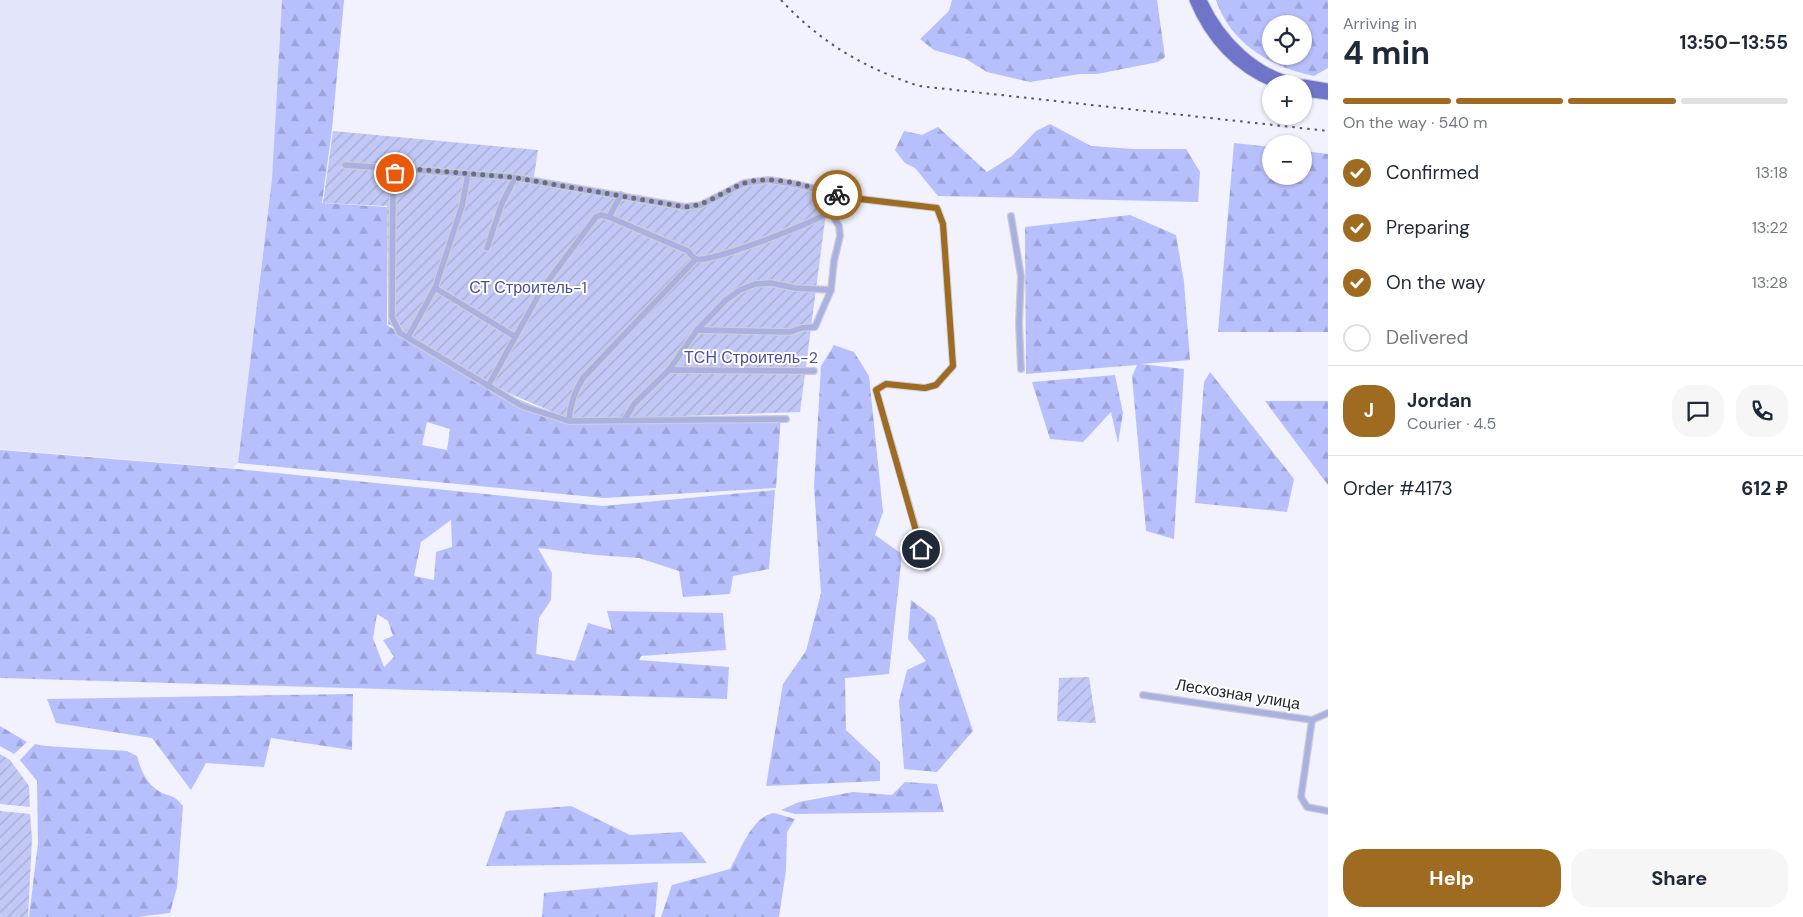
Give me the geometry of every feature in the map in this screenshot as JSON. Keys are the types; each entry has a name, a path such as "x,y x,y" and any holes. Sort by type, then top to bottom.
{"main road":[{"path":"1194,0 1203,21 1224,48 1244,67 1262,76"},
{"path":"1202,0 1222,35 1246,59 1276,75"},
{"path":"1312,86 1328,88"},
{"path":"1312,93 1328,95"}],"street":[{"path":"345,165 515,178 693,207 701,205 744,183 769,180 795,184 842,196 937,208 943,224 953,366 936,385 925,388 886,384 876,390 927,568"},
{"path":"400,168 395,173 393,185 392,317 396,328 408,337 522,406 569,421 625,419 786,420"},
{"path":"408,337 435,288 462,206 468,174"},
{"path":"487,248 502,203 515,178"},
{"path":"608,217 621,195"},
{"path":"696,330 790,332 801,328 815,327 831,290 834,260 840,236 839,226 834,218 834,209 842,196"},
{"path":"569,421 572,398 583,378 696,259 720,257 784,232 834,209"},
{"path":"488,386 514,336 542,289 589,224 601,215 688,251 696,259"},
{"path":"1011,216 1020,276 1019,324 1021,368"},
{"path":"625,419 634,404 669,370 696,330 726,300 740,290 755,284 772,282 795,288 831,290"},
{"path":"435,288 514,336"},
{"path":"669,370 814,371"},
{"name":"Лесхозная улица","path":"1143,695 1312,720 1328,713"},
{"path":"1312,720 1301,797 1307,807 1328,812"}],"shaded area":[{"path":"0,0 282,0 272,179 238,463 232,468 0,449"}],"green space":[{"path":"282,0 344,0 332,129 322,203 387,207 387,325 488,386 569,421 631,421 781,415 776,488 604,498 238,463 272,179","holes":["427,422 450,429 447,450 422,445"]},
{"path":"952,0 1157,0 1165,57 1158,62 1097,74 1080,74 1030,82 987,72 966,59 934,50 920,39 949,11"},
{"path":"1216,0 1328,0 1328,68 1314,76 1279,65 1312,65 1312,15 1262,15 1262,56 1242,41 1223,16"},
{"path":"1050,124 1091,146 1134,149 1186,149 1200,172 1198,202 938,196 915,168 905,163 895,150 904,131 922,135 938,127 987,172 1012,156 1036,131"},
{"name":"СТ Строитель-1","path":"333,131 538,150 533,183 618,196 607,218 687,252 694,259 702,261 726,257 755,245 720,255 696,258 689,250 610,217 621,197 671,208 692,208 706,205 742,185 753,182 775,181 808,189 828,197 800,412 627,418 641,400 669,373 697,331 721,305 739,293 772,284 772,281 752,285 721,302 700,326 668,370 639,399 624,418 567,418 490,385 388,324 387,206 323,203"},
{"path":"1234,143 1262,146 1262,185 1312,185 1312,152 1328,154 1328,332 1218,332"},
{"path":"1130,215 1176,235 1184,282 1190,360 1141,364 1184,369 1174,539 1146,531 1132,376 1137,365 1026,374 1025,227"},
{"path":"834,345 854,352 869,376 883,512 875,535 902,554 889,674 845,678 846,730 880,762 880,781 766,786 783,684 806,651 821,593 814,486 821,366"},
{"path":"1210,372 1294,479 1287,512 1195,503 1204,382"},
{"path":"1115,375 1123,413 1118,443 1111,412 1083,442 1050,439 1032,382"},
{"path":"1265,401 1328,401 1328,485"},
{"path":"0,450 237,469 603,506 775,490 769,569 733,576 730,594 683,597 679,571 639,558 538,548 552,573 551,600 539,618 536,654 575,661 588,623 612,630 607,611 723,613 726,650 641,656 639,660 729,667 727,699 0,678","holes":["451,520 452,547 436,552 434,580 414,576 421,542","377,614 388,621 393,636 383,640 394,657 384,667 373,638"]},
{"path":"911,600 935,618 973,731 937,772 904,769 899,701 907,670 926,661 908,639"},
{"path":"1089,677 1096,723 1057,721 1059,678"},
{"path":"353,694 352,750 271,738 264,767 206,763 191,790 152,738 56,723 47,699"},
{"path":"0,726 27,742 14,754 0,746"},
{"path":"35,744 127,751 137,756 144,775 153,787 173,797 183,806 177,887 170,913 138,917 29,917 38,843 37,781 20,760"},
{"path":"0,754 10,760 29,786 30,807 0,804"},
{"path":"905,782 937,784 944,812 795,814 781,810 799,802 853,792 892,795"},
{"path":"571,806 630,835 682,832 707,863 486,866 506,811"},
{"path":"0,811 30,814 32,839 28,917 0,917"},
{"path":"774,813 795,819 787,832 786,870 779,917 661,917 672,885 730,869 753,827 766,816"},
{"path":"658,882 655,917 542,917 544,893"}],"railway":[{"path":"781,0 811,29 844,52 880,71 919,86 1328,131"}],"way so far":[{"path":"395,173 400,168 511,177 685,207 701,205 744,183 769,180 795,184 837,195"}],"route":[{"path":"837,195 937,208 943,224 953,366 936,385 925,388 886,384 876,390 921,549"}],"park label":[{"name":"ТСН Строитель-2","path":"751,357"}]}
